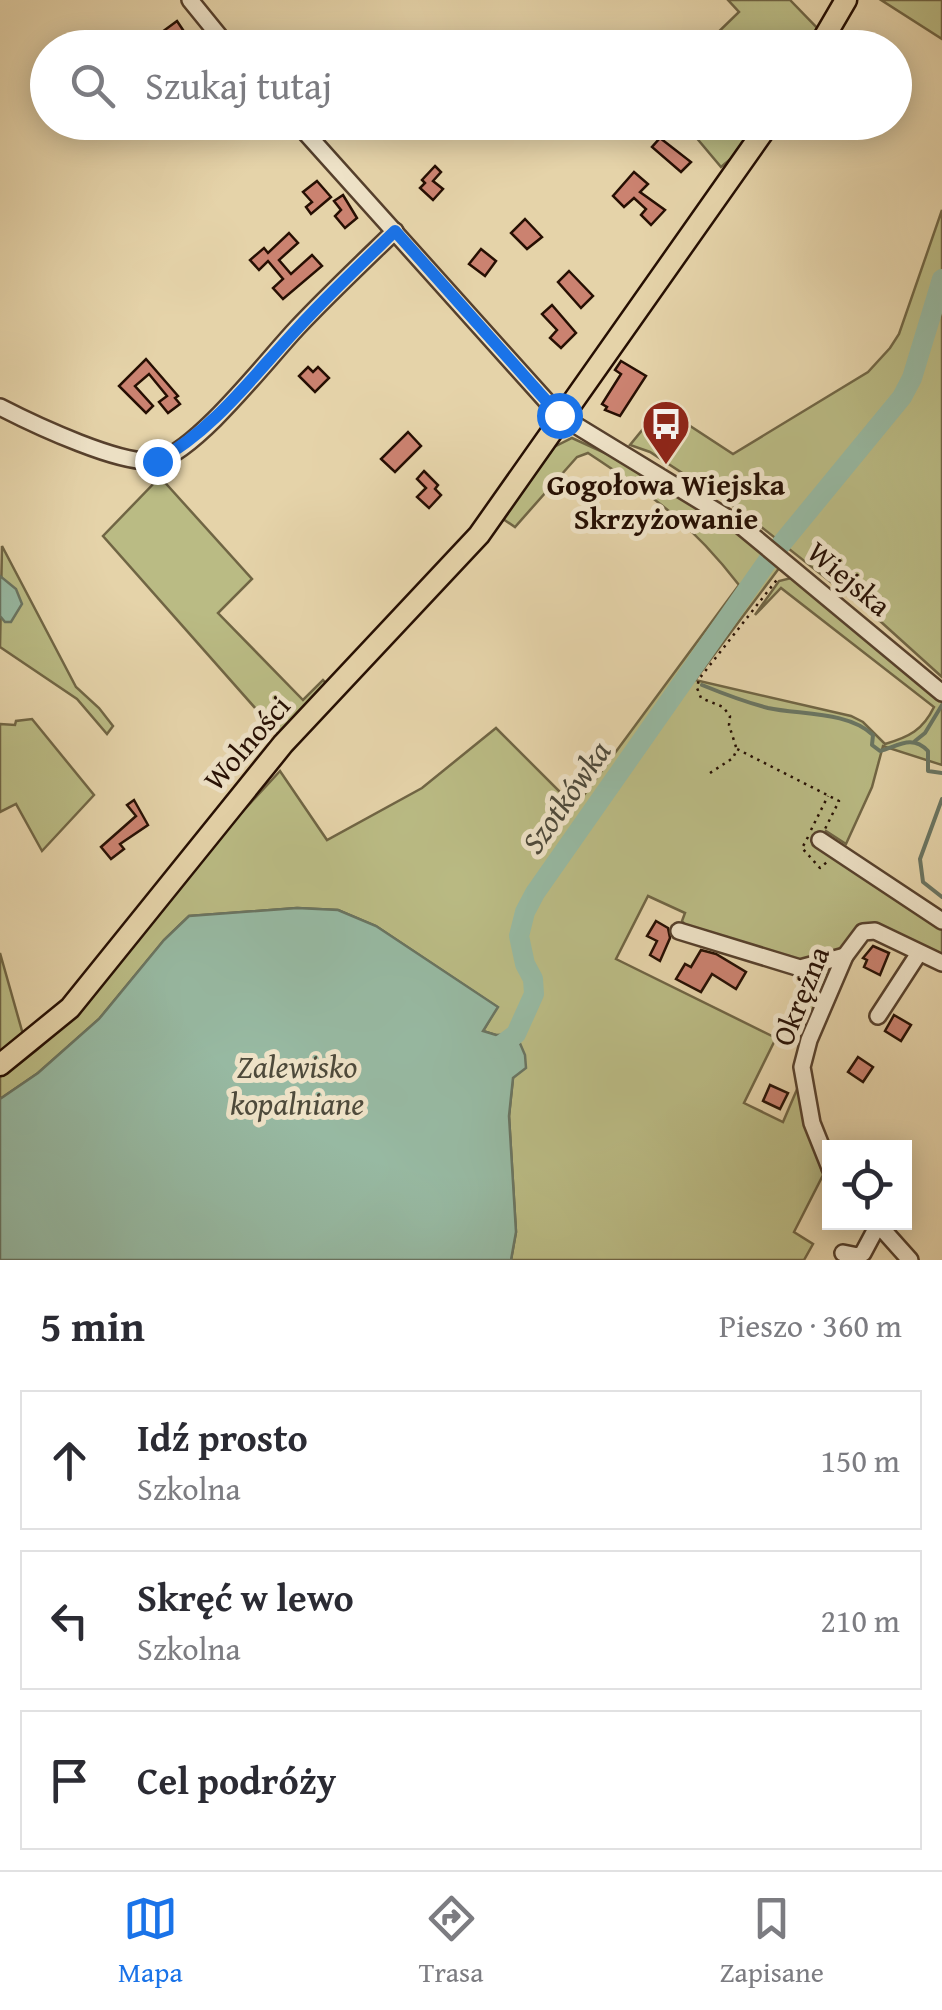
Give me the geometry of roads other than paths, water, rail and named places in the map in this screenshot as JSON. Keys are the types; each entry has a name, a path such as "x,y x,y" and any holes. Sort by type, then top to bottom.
{"main road":[{"path":"828,30 846,0"},
{"name":"Wolności","path":"0,1065 70,1008 259,773 479,535 536,457 556,412 757,140"}],"street":[{"path":"190,0 214,30"},
{"name":"Wiejska","path":"312,140 556,412 713,507 766,544 942,692"},
{"path":"0,407 42,428 127,458 157,461 178,450 213,420 395,231"},
{"path":"820,840 942,920"},
{"path":"679,931 800,968 845,956"},
{"name":"Okrężna","path":"822,1148 802,1083 802,1067 809,1040 845,956 863,932 875,931 942,963"},
{"path":"878,1016 919,953"},
{"path":"843,1252 858,1256 863,1253 874,1230"},
{"path":"882,1230 910,1260"}],"water":[{"path":"0,576 16,589 22,604 11,622 0,616"},
{"name":"Zalewisko kopalniane","path":"297,908 338,910 376,926 498,1007 483,1031 516,1034 526,1068 513,1078 509,1116 516,1232 511,1260 0,1260 0,1099 38,1073 99,1019 164,940 189,916"}],"waterway":[{"name":"Szotkówka","path":"496,1049 516,1034 534,994 519,936 535,893 769,559 902,397 912,378 942,279"},
{"path":"702,685 768,708 851,722 873,735 872,745 880,751 916,743 928,751 928,771 942,773"},
{"path":"915,741 925,733 942,705"},
{"path":"942,799 920,859 923,882 942,897"}],"place":[{"name":"Gogołowa Wiejska Skrzyżowanie","path":"666,466"}]}
